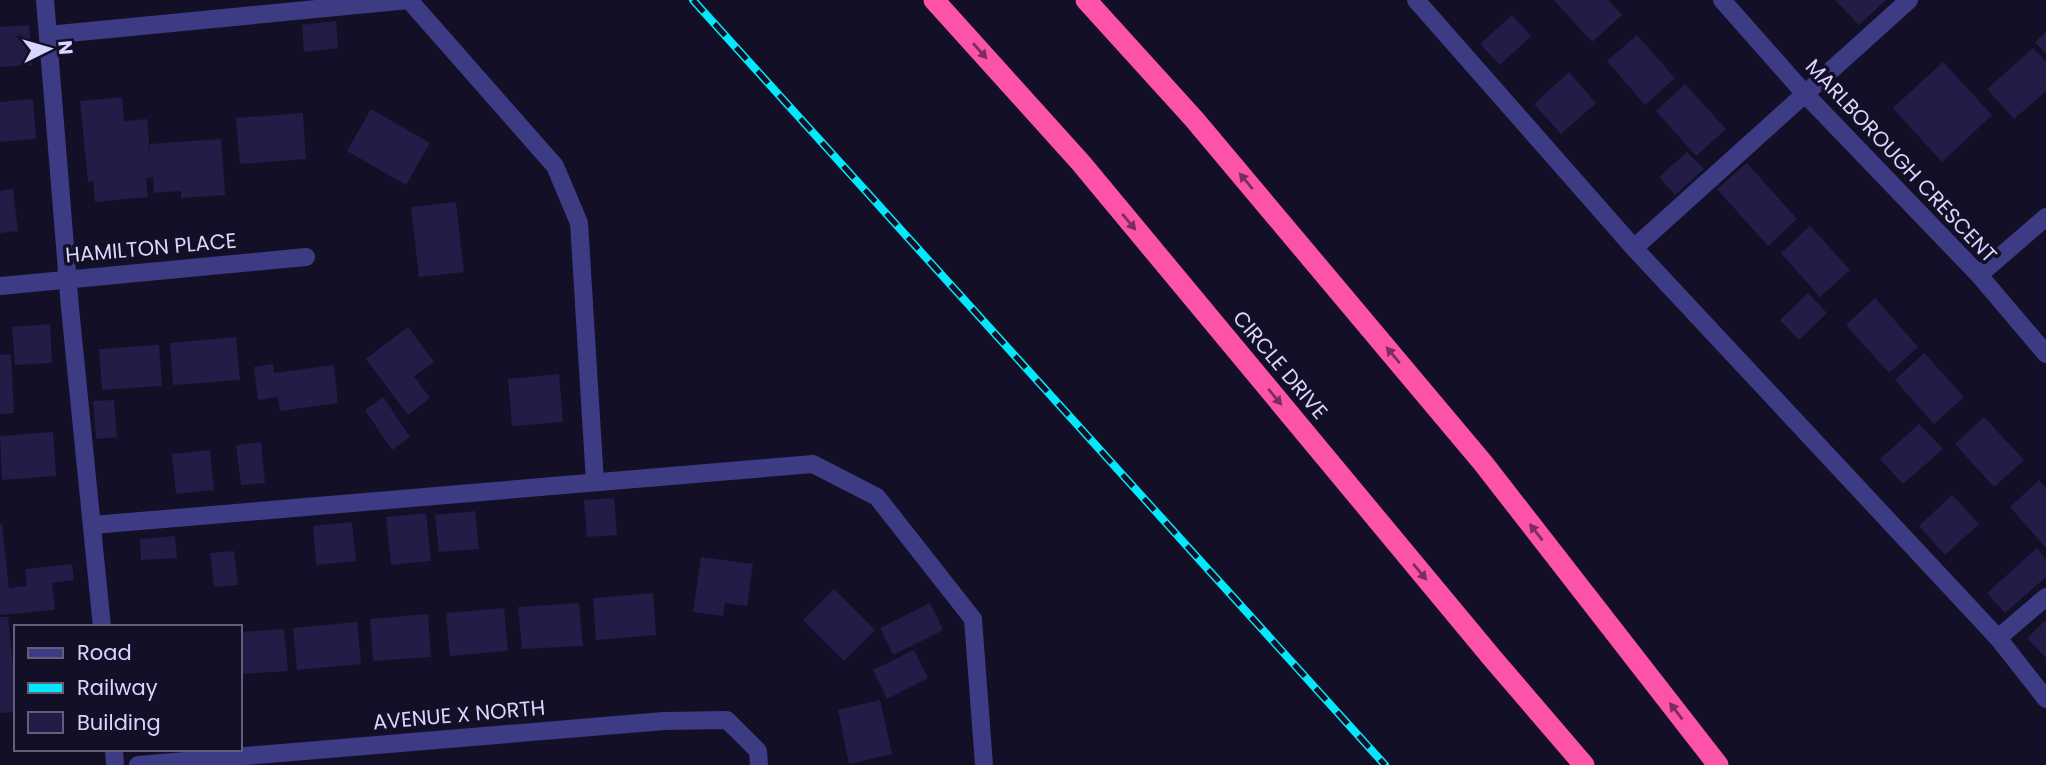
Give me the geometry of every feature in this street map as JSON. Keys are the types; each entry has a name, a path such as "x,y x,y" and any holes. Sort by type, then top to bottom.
{"highway":[{"name":"CIRCLE DRIVE","path":"934,0 1089,174 1584,765"},
{"path":"1086,0 1194,119 1483,463 1718,765"},
{"path":"1493,659 1574,765"}],"street":[{"path":"45,0 67,279 102,625"},
{"path":"1416,0 1634,248 1998,638 2046,699"},
{"name":"MARLBOROUGH CRESCENT","path":"1722,0 1806,95 1979,275 2046,354"},
{"path":"1634,248 1909,0"},
{"path":"48,35 409,1 555,166 579,223 595,482"},
{"path":"1979,275 2046,217"},
{"name":"HAMILTON PLACE","path":"0,286 306,257"},
{"path":"93,525 813,464 877,497 973,619 984,765"},
{"path":"1998,638 2046,597"},
{"name":"AVENUE X NORTH","path":"138,765 664,721 726,720 758,751 760,765"}],"building":[{"path":"1554,0 1608,0 1622,15 1592,42"},
{"path":"1835,0 1886,0 1859,25"},
{"path":"1512,15 1531,36 1500,65 1480,44"},
{"path":"336,21 338,48 304,52 302,25"},
{"path":"29,25 32,65 0,67 0,27"},
{"path":"2046,32 2046,54 2035,42"},
{"path":"1637,35 1675,78 1645,105 1607,61"},
{"path":"2033,48 2046,62 2046,91 2014,119 1987,89"},
{"path":"1943,62 1992,115 1942,162 1893,108"},
{"path":"1569,72 1596,103 1561,134 1534,104"},
{"path":"1685,84 1726,129 1696,156 1656,111"},
{"path":"122,97 124,121 147,119 150,154 150,144 221,139 225,195 181,198 181,191 154,193 153,177 146,178 148,197 95,202 93,181 88,182 80,101"},
{"path":"33,99 36,139 0,142 0,102"},
{"path":"371,109 430,143 406,185 347,151"},
{"path":"303,113 306,159 240,164 236,118"},
{"path":"1687,152 1704,169 1675,195 1659,177"},
{"path":"1747,163 1797,219 1768,246 1717,189"},
{"path":"13,189 18,231 0,233 0,191"},
{"path":"456,202 464,272 419,277 411,207"},
{"path":"1810,226 1850,270 1820,297 1781,253"},
{"path":"1808,293 1827,313 1799,340 1780,320"},
{"path":"1875,298 1918,347 1889,373 1846,325"},
{"path":"50,324 52,363 15,365 12,327"},
{"path":"408,327 434,362 414,376 430,398 408,415 366,359"},
{"path":"236,337 240,380 173,385 170,343"},
{"path":"159,345 162,386 102,390 99,349"},
{"path":"1924,353 1964,397 1934,424 1895,380"},
{"path":"11,354 14,413 0,414 0,355"},
{"path":"273,364 274,373 334,365 338,403 280,411 278,397 258,400 254,367"},
{"path":"559,374 563,422 512,426 508,379"},
{"path":"383,397 410,437 392,450 365,410"},
{"path":"114,400 117,437 96,439 93,401"},
{"path":"1984,417 2024,460 1994,487 1955,444"},
{"path":"1919,424 1943,449 1903,484 1880,459"},
{"path":"53,432 56,476 2,480 0,436"},
{"path":"261,442 265,483 241,485 236,445"},
{"path":"210,450 214,490 176,494 172,454"},
{"path":"2039,480 2046,488 2046,548 2010,507"},
{"path":"1952,495 1979,524 1945,555 1919,526"},
{"path":"614,498 617,535 587,537 584,500"},
{"path":"475,511 479,549 439,552 435,515"},
{"path":"426,513 431,561 391,565 386,517"},
{"path":"352,522 356,561 316,565 313,526"},
{"path":"0,524 9,588 27,586 25,569 72,564 74,580 52,583 55,610 0,615"},
{"path":"175,536 177,558 141,560 140,539"},
{"path":"2037,548 2046,559 2046,577 2005,613 1987,593"},
{"path":"234,551 238,585 214,587 210,553"},
{"path":"701,557 753,564 747,606 725,603 723,616 693,612"},
{"path":"834,589 875,630 844,661 803,620"},
{"path":"653,593 656,635 596,640 593,598"},
{"path":"579,603 583,646 522,649 518,607"},
{"path":"930,603 943,630 893,655 880,628"},
{"path":"504,608 508,651 450,656 446,613"},
{"path":"428,614 431,657 373,661 370,619"},
{"path":"0,617 8,617 14,677 14,712 0,713"},
{"path":"2046,620 2046,658 2027,638"},
{"path":"357,622 361,664 297,670 293,628"},
{"path":"284,629 288,671 242,674 242,632"},
{"path":"914,650 928,678 887,699 873,670"},
{"path":"880,700 892,754 849,764 838,710"}],"railway":[{"path":"693,0 1385,765"}]}
